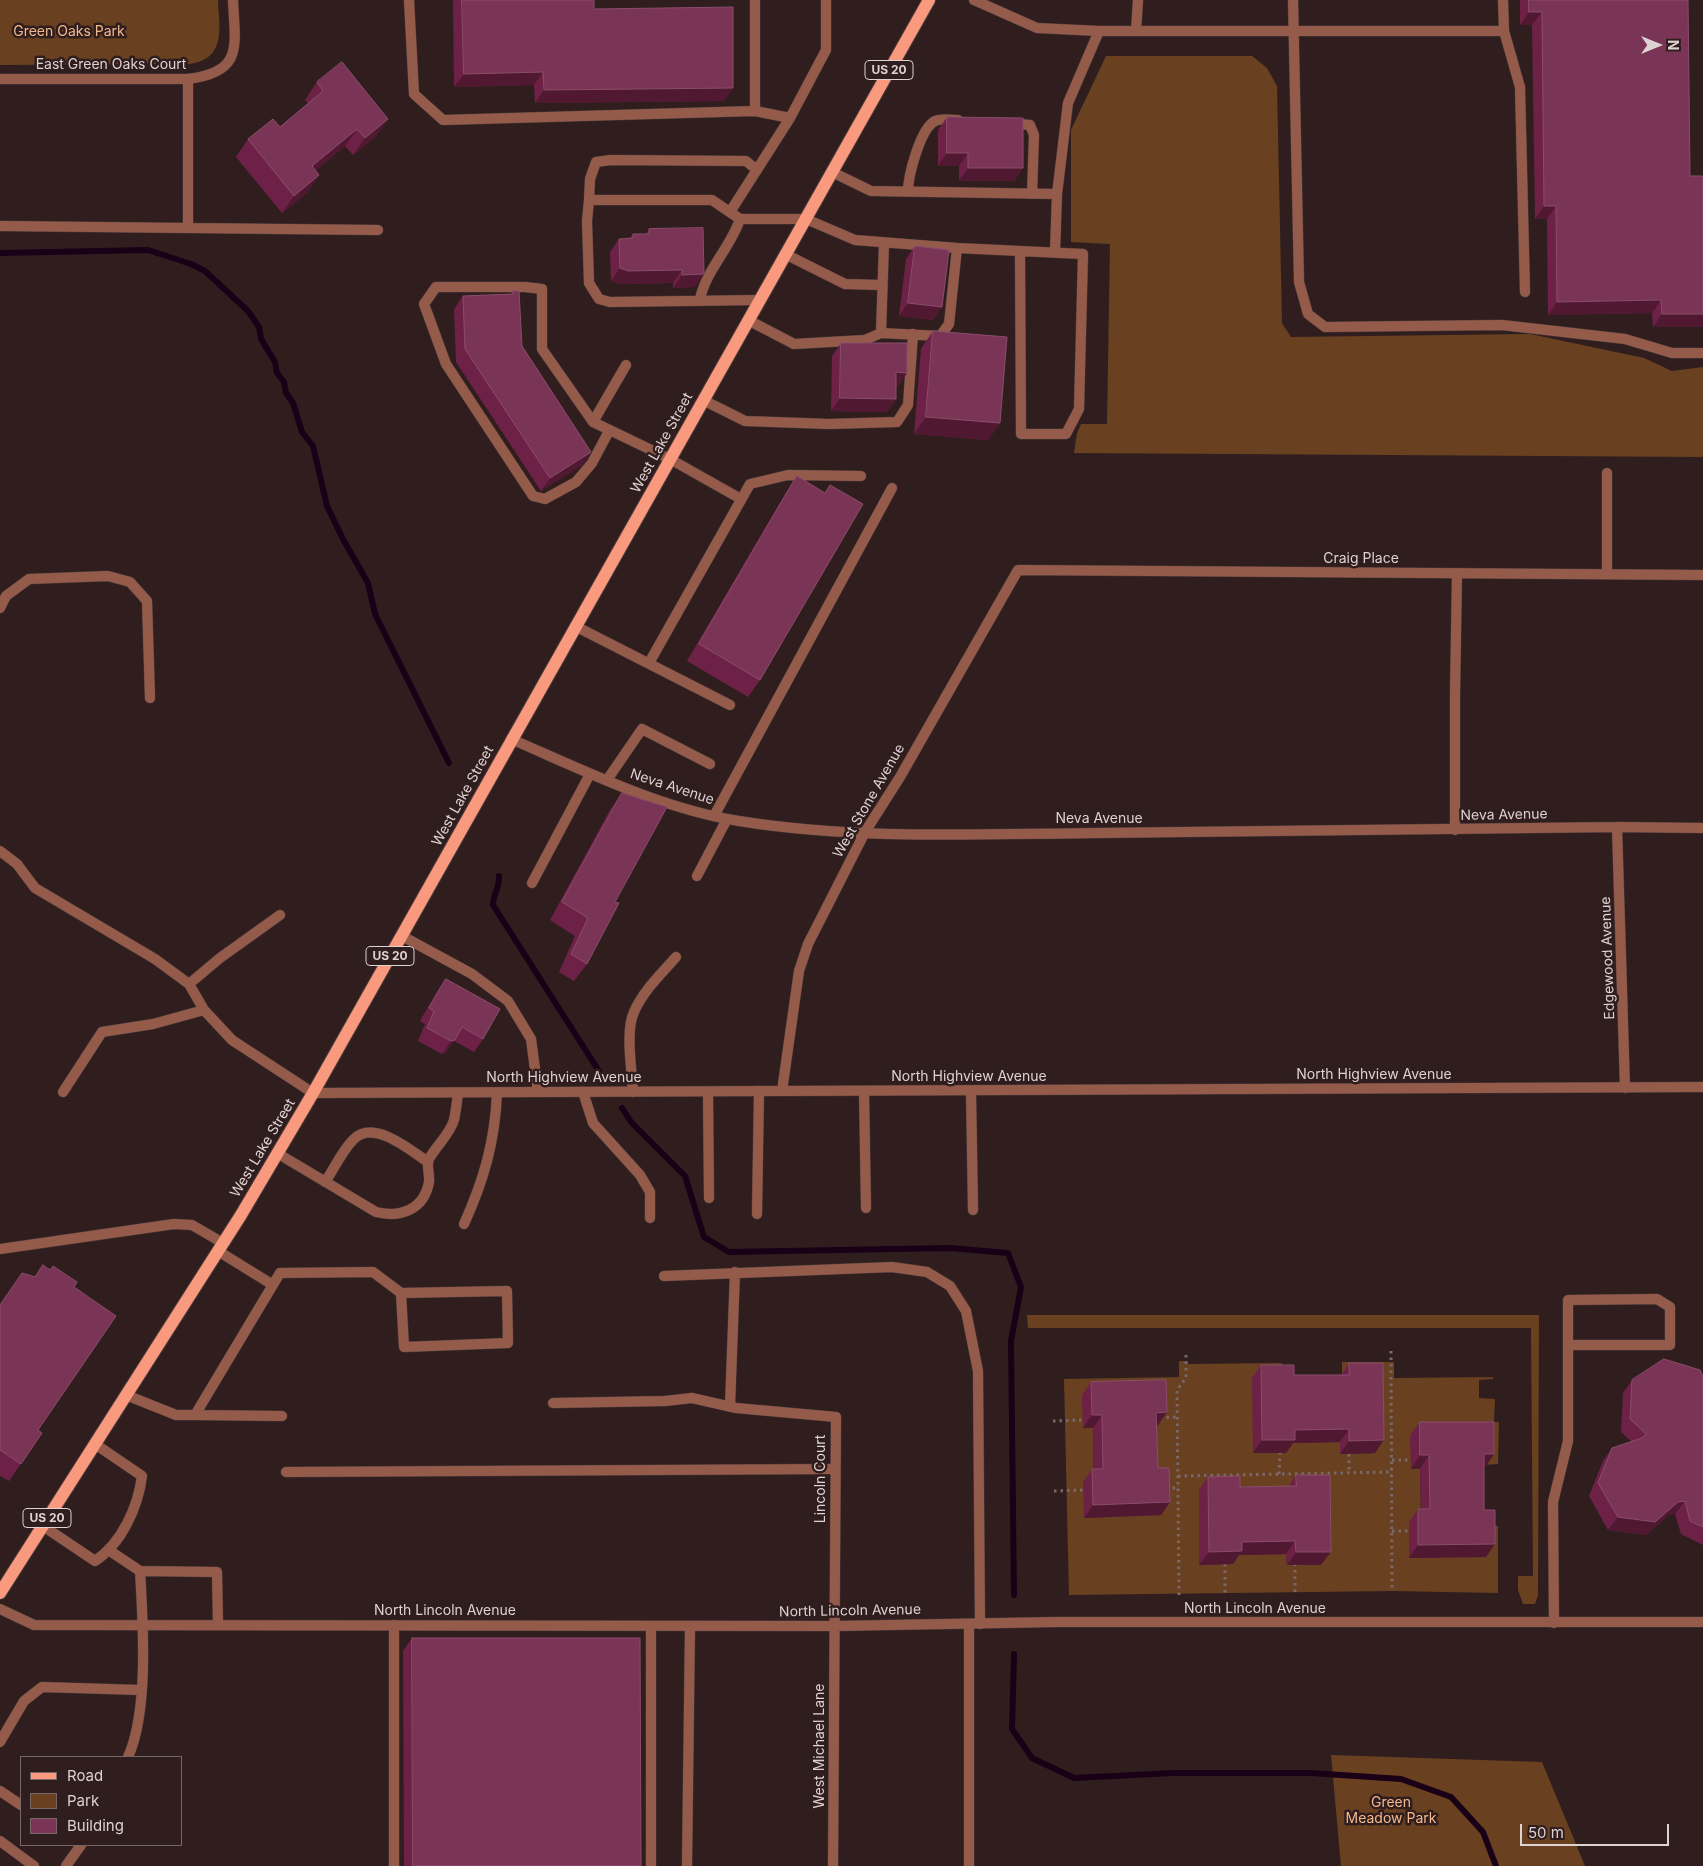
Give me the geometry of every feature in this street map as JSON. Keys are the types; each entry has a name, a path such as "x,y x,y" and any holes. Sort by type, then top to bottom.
{"main road":[{"name":"West Lake Street","path":"0,1593 220,1247 313,1093 832,172 925,1"}],"street":[{"name":"East Green Oaks Court","path":"0,79 188,79 208,76 221,70 231,60 235,42 233,0"},
{"path":"409,0 414,94 444,120 755,110 790,118"},
{"path":"755,0 755,110"},
{"path":"730,212 790,118 826,50 826,0"},
{"path":"974,0 1037,28 1099,31 1504,31"},
{"path":"1136,31 1138,0"},
{"path":"1293,0 1299,282 1308,314 1326,327 1502,325 1625,339 1672,354 1703,352"},
{"path":"1503,0 1504,31 1520,86 1526,292"},
{"path":"1056,252 1058,194 1068,103 1099,31"},
{"path":"188,79 188,227"},
{"path":"908,192 908,176 928,127 937,120 970,121"},
{"path":"998,122 1030,125 1034,135 1032,194"},
{"path":"757,170 746,161 611,160 596,162 590,179 587,221 589,283 599,299 610,302 700,299 760,300"},
{"path":"832,172 871,191 1058,194"},
{"path":"589,200 712,200 740,218 806,218 855,240 957,248 1056,252 1083,254 1079,410 1066,434 1021,434 1020,251"},
{"path":"700,299 702,287 736,231 740,218"},
{"path":"0,226 378,230"},
{"path":"881,333 881,285 884,243"},
{"path":"748,320 794,344 865,340 881,333 940,336 949,324 957,248"},
{"path":"786,254 845,284 881,285"},
{"path":"609,431 592,463 576,482 545,499 533,496 446,364 424,304 436,287 525,287 542,289 542,349 593,422 670,459 741,499"},
{"path":"703,400 745,421 829,424 897,422 908,405 913,334"},
{"path":"593,422 626,365"},
{"path":"1607,473 1607,574"},
{"path":"649,663 750,484 788,475 861,476"},
{"path":"714,816 892,488"},
{"name":"Craig Place","path":"1018,570 1703,575"},
{"name":"West Stone Avenue","path":"782,1091 799,971 808,944 865,832 900,777 1018,570"},
{"path":"1455,830 1454,695 1458,573"},
{"path":"0,608 6,596 29,579 108,576 130,582 147,601 150,698"},
{"path":"576,626 730,705"},
{"path":"607,780 642,729 710,764"},
{"name":"Neva Avenue","path":"511,739 590,774 682,808 727,819 808,829 928,834 1617,827 1703,828"},
{"path":"532,883 590,774"},
{"path":"696,876 727,819"},
{"name":"Edgewood Avenue","path":"1617,827 1625,1088"},
{"path":"0,851 17,864 35,888 154,959 189,984 204,1010 232,1040 313,1093"},
{"path":"189,984 220,958 280,916"},
{"path":"402,936 472,974 508,1001 531,1038 538,1092"},
{"path":"633,1092 630,1028 633,1013 644,995 676,957"},
{"path":"63,1092 102,1032 153,1024 204,1010"},
{"name":"North Highview Avenue","path":"313,1093 1703,1087"},
{"path":"757,1214 759,1091"},
{"path":"864,1091 866,1208"},
{"path":"971,1091 972,1210"},
{"path":"277,1153 376,1212 398,1215 407,1212 416,1206 425,1194 428,1183 428,1162 454,1121 458,1092"},
{"path":"464,1224 484,1176 496,1124 497,1092"},
{"path":"583,1092 593,1123 640,1174 650,1192 650,1218"},
{"path":"708,1092 710,1198"},
{"path":"325,1182 354,1138 374,1131 391,1137 428,1162"},
{"path":"0,1249 174,1224 192,1225 273,1285"},
{"path":"664,1276 892,1267 927,1272 950,1286 966,1311 978,1371 980,1624"},
{"path":"195,1414 280,1273 373,1272 401,1293 507,1291 508,1344 404,1347 401,1293"},
{"path":"730,1406 735,1272"},
{"path":"1554,1623 1553,1502 1568,1441 1568,1345 1568,1300 1657,1299 1670,1307 1670,1345 1568,1345"},
{"path":"126,1395 176,1415 282,1416"},
{"name":"Lincoln Court","path":"553,1403 665,1401 692,1398 730,1406 836,1417 834,1626"},
{"path":"43,1526 95,1561 110,1551 139,1498 142,1476 95,1444"},
{"path":"286,1472 835,1469"},
{"path":"110,1551 140,1571 217,1572 218,1624"},
{"path":"128,1756 136,1740 140,1690 143,1624 140,1571"},
{"name":"North Lincoln Avenue","path":"0,1609 34,1625 834,1626 1703,1622"},
{"path":"394,1624 394,1866"},
{"path":"968,1624 969,1866"},
{"path":"651,1626 651,1866"},
{"path":"688,1866 690,1626"},
{"name":"West Michael Lane","path":"833,1866 834,1626"},
{"path":"2,1739 24,1701 42,1687 140,1690"},
{"path":"0,1791 20,1804"},
{"path":"0,1841 20,1862 34,1866"},
{"path":"66,1866 79,1846"}],"path":[{"path":"1392,1351 1392,1591"},
{"path":"1179,1595 1176,1390 1186,1378 1186,1352"},
{"path":"1157,1418 1177,1418"},
{"path":"1053,1422 1083,1420"},
{"path":"1279,1474 1280,1453"},
{"path":"1349,1454 1349,1473"},
{"path":"1392,1460 1411,1460"},
{"path":"1178,1476 1392,1472"},
{"path":"1295,1474 1295,1481"},
{"path":"1226,1475 1226,1482"},
{"path":"1160,1489 1178,1488"},
{"path":"1054,1491 1083,1490"},
{"path":"1392,1531 1409,1531"},
{"path":"1225,1564 1225,1594"},
{"path":"1295,1565 1295,1592"}],"green space":[{"name":"Green Oaks Park","path":"0,0 218,0 218,40 210,55 202,61 190,64 0,65"},
{"path":"1106,56 1252,56 1267,68 1277,86 1282,323 1291,337 1530,334 1644,358 1672,371 1703,367 1703,457 1074,453 1077,433 1081,424 1107,424 1110,244 1071,242 1071,130"},
{"path":"1027,1315 1539,1315 1538,1595 1535,1604 1523,1604 1518,1590 1518,1576 1533,1576 1531,1328 1028,1328"},
{"path":"1179,1361 1188,1361 1188,1364 1282,1363 1286,1443 1340,1442 1340,1454 1375,1453 1342,1377 1342,1362 1394,1362 1394,1378 1493,1377 1493,1379 1479,1380 1479,1398 1495,1399 1494,1422 1499,1422 1498,1464 1420,1469 1421,1522 1498,1526 1498,1593 1392,1591 1069,1595 1064,1379 1179,1377","holes":["1158,1425 1147,1426 1094,1482 1093,1428 1083,1428","1321,1488 1287,1565 1286,1554 1233,1555"]},
{"name":"Green Meadow Park","path":"1331,1755 1542,1762 1585,1866 1341,1866"}],"building":[{"path":"462,0 594,0 594,9 733,7 733,88 544,90 543,72 464,74"},
{"path":"1529,0 1688,0 1690,176 1703,176 1703,314 1662,314 1661,300 1557,302 1556,206 1544,206 1542,12 1529,12"},
{"path":"342,62 388,119 365,138 357,129 312,166 319,175 294,196 248,139 273,119 280,127 323,91 317,82"},
{"path":"947,117 1023,118 1023,168 968,168 968,153 947,153"},
{"path":"703,228 704,274 682,275 682,270 628,271 620,268 619,239 633,238 633,234 649,234 649,229"},
{"path":"915,246 949,250 942,307 908,303"},
{"path":"513,291 519,291 522,346 591,452 550,478 465,349 463,296 513,294"},
{"path":"933,331 1007,337 1000,423 926,417"},
{"path":"841,343 907,343 907,373 896,372 896,399 840,398"},
{"path":"797,476 825,493 830,485 863,504 760,680 699,644"},
{"path":"622,793 667,807 615,902 619,903 587,964 571,954 588,918 562,902"},
{"path":"446,979 500,1009 483,1039 462,1027 455,1040 451,1041 427,1028 434,1011 429,1008"},
{"path":"43,1265 50,1270 53,1266 77,1282 74,1287 116,1316 38,1430 42,1433 21,1464 0,1450 0,1305 22,1273 35,1277"},
{"path":"1664,1359 1700,1370 1703,1376 1703,1527 1690,1521 1685,1501 1678,1502 1655,1522 1618,1517 1598,1483 1612,1448 1642,1438 1646,1434 1630,1419 1632,1380"},
{"path":"1349,1363 1383,1363 1384,1440 1349,1441 1349,1429 1295,1430 1295,1440 1262,1440 1261,1365 1294,1365 1294,1375 1349,1375"},
{"path":"1166,1380 1167,1412 1156,1413 1158,1468 1169,1468 1170,1502 1093,1505 1092,1469 1103,1469 1102,1415 1092,1415 1091,1382"},
{"path":"1420,1422 1494,1422 1494,1454 1484,1454 1484,1510 1495,1510 1495,1544 1418,1545 1418,1509 1430,1509 1429,1455 1420,1455"},
{"path":"1296,1475 1330,1475 1331,1552 1296,1552 1295,1541 1242,1542 1242,1551 1209,1552 1208,1477 1240,1476 1240,1487 1296,1486"},
{"path":"412,1638 640,1638 641,1866 413,1866"}],"waterway":[{"path":"0,253 148,250 191,264 205,271 248,311 259,327 261,339 275,362 277,373 284,382 286,393 293,403 302,432 313,446 327,506 368,583 375,614 449,763"},
{"path":"499,876 493,905 602,1076"},
{"path":"622,1108 631,1122 685,1176 704,1237 729,1252 950,1248 1008,1253 1021,1287 1011,1341 1014,1595"},
{"path":"1014,1654 1012,1729 1032,1758 1074,1778 1173,1773 1311,1773 1401,1779 1451,1797 1483,1832 1496,1866"}]}
